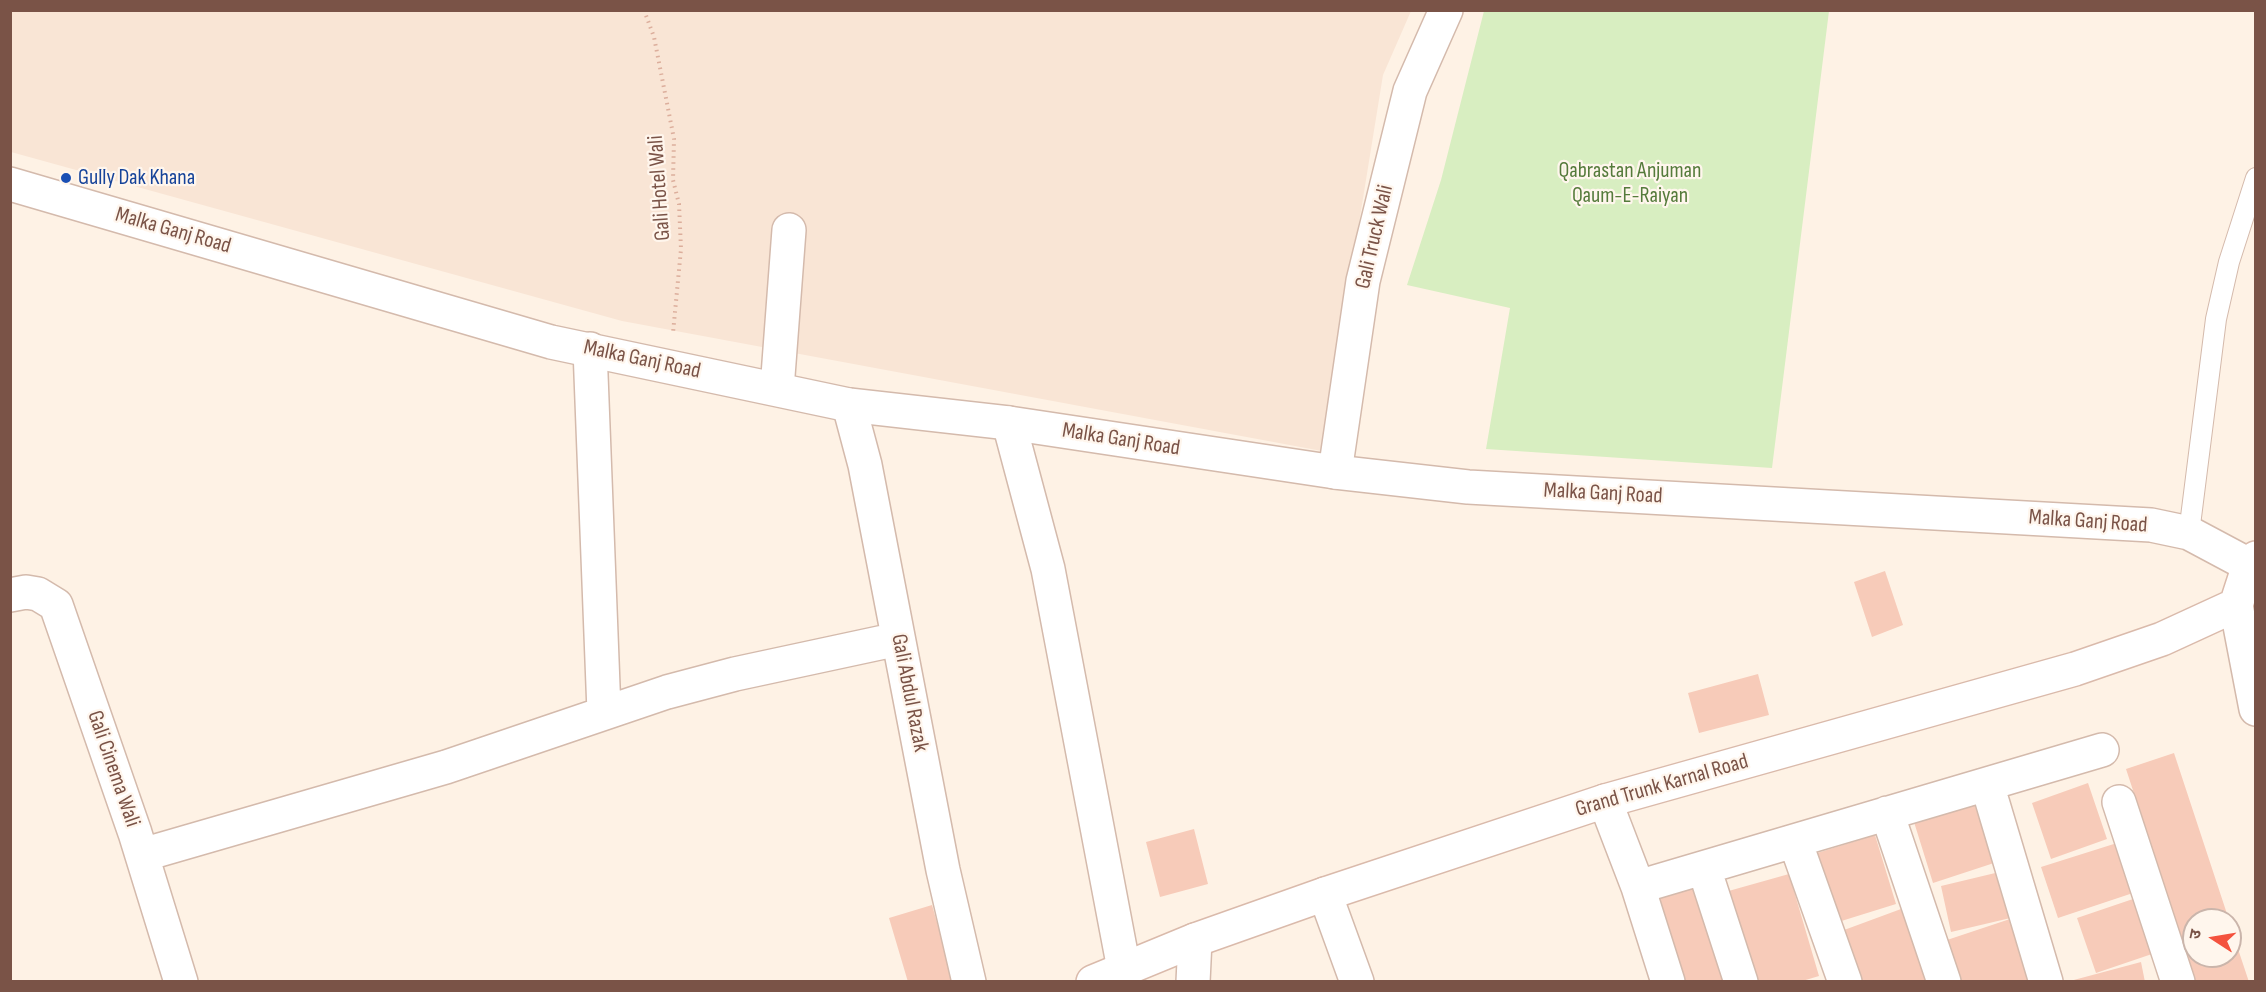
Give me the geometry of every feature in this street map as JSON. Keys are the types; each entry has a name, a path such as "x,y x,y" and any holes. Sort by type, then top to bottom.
{"street":[{"name":"Gali Truck Wali","path":"1335,472 1363,281 1410,91 1446,10"},
{"name":"Malka Ganj Road","path":"10,184 551,342 849,405 1009,423 1335,472 1468,487 2151,525 2189,533 2253,564"},
{"path":"777,388 789,230"},
{"path":"590,349 604,712"},
{"name":"Gali Abdul Razak","path":"849,405 866,465 943,870 969,981"},
{"path":"1009,423 1048,569 1124,969"},
{"path":"2253,564 2235,605 2256,710"},
{"name":"Gali Cinema Wali","path":"10,595 26,592 38,594 56,604 142,855 181,981"},
{"name":"Grand Trunk Karnal Road","path":"1093,981 1195,940 1325,894 1605,801 2075,669 2162,639 2235,605"},
{"path":"142,855 446,767 667,692 735,674 898,639"},
{"path":"1638,887 2102,750"},
{"path":"1987,783 2046,981"},
{"path":"1605,801 1638,887 1668,981"},
{"path":"2119,802 2178,981"},
{"path":"1887,813 1944,981"},
{"path":"1795,841 1845,981"},
{"path":"1704,868 1741,981"},
{"path":"1325,894 1357,981"},
{"path":"1193,981 1195,940"}],"lane":[{"path":"2189,533 2216,319 2229,262 2256,178"}],"path":[{"name":"Gali Hotel Wali","path":"644,10 654,37 666,92 674,139 673,180 679,204 681,249 669,366"}],"shaded area":[{"path":"10,11 1411,11 1383,75 1322,451 622,321 11,152"}],"green space":[{"name":"Qabrastan Anjuman Qaum-E-Raiyan","path":"1484,11 1829,11 1772,468 1486,449 1510,308 1407,285 1441,180"}],"building":[{"path":"1885,571 1903,625 1872,637 1854,582"},
{"path":"1758,674 1769,715 1699,733 1688,693"},
{"path":"2174,753 2225,908 2182,908 2182,939 2126,769"},
{"path":"2088,783 2107,839 2051,859 2032,803"},
{"path":"1974,803 1994,863 1933,883 1914,822"},
{"path":"1194,829 1208,884 1160,897 1146,842"},
{"path":"1875,835 1896,904 1835,923 1814,854"},
{"path":"2117,843 2133,893 2058,918 2041,867"},
{"path":"2012,869 2044,982 1960,982 1947,940 2019,916 1951,932 1941,886"},
{"path":"1789,874 1819,976 1799,982 1751,982 1725,892"},
{"path":"1695,878 1726,982 1683,982 1656,890"},
{"path":"2133,899 2152,954 2096,973 2077,918"},
{"path":"932,905 954,982 908,982 889,918"},
{"path":"1901,909 1927,982 1853,982 1836,933"},
{"path":"2242,961 2249,982 2196,982 2191,968 2242,968"},
{"path":"2141,962 2145,982 2070,982 2070,981"}],"place":[{"name":"Gully Dak Khana","path":"66,178"}]}
